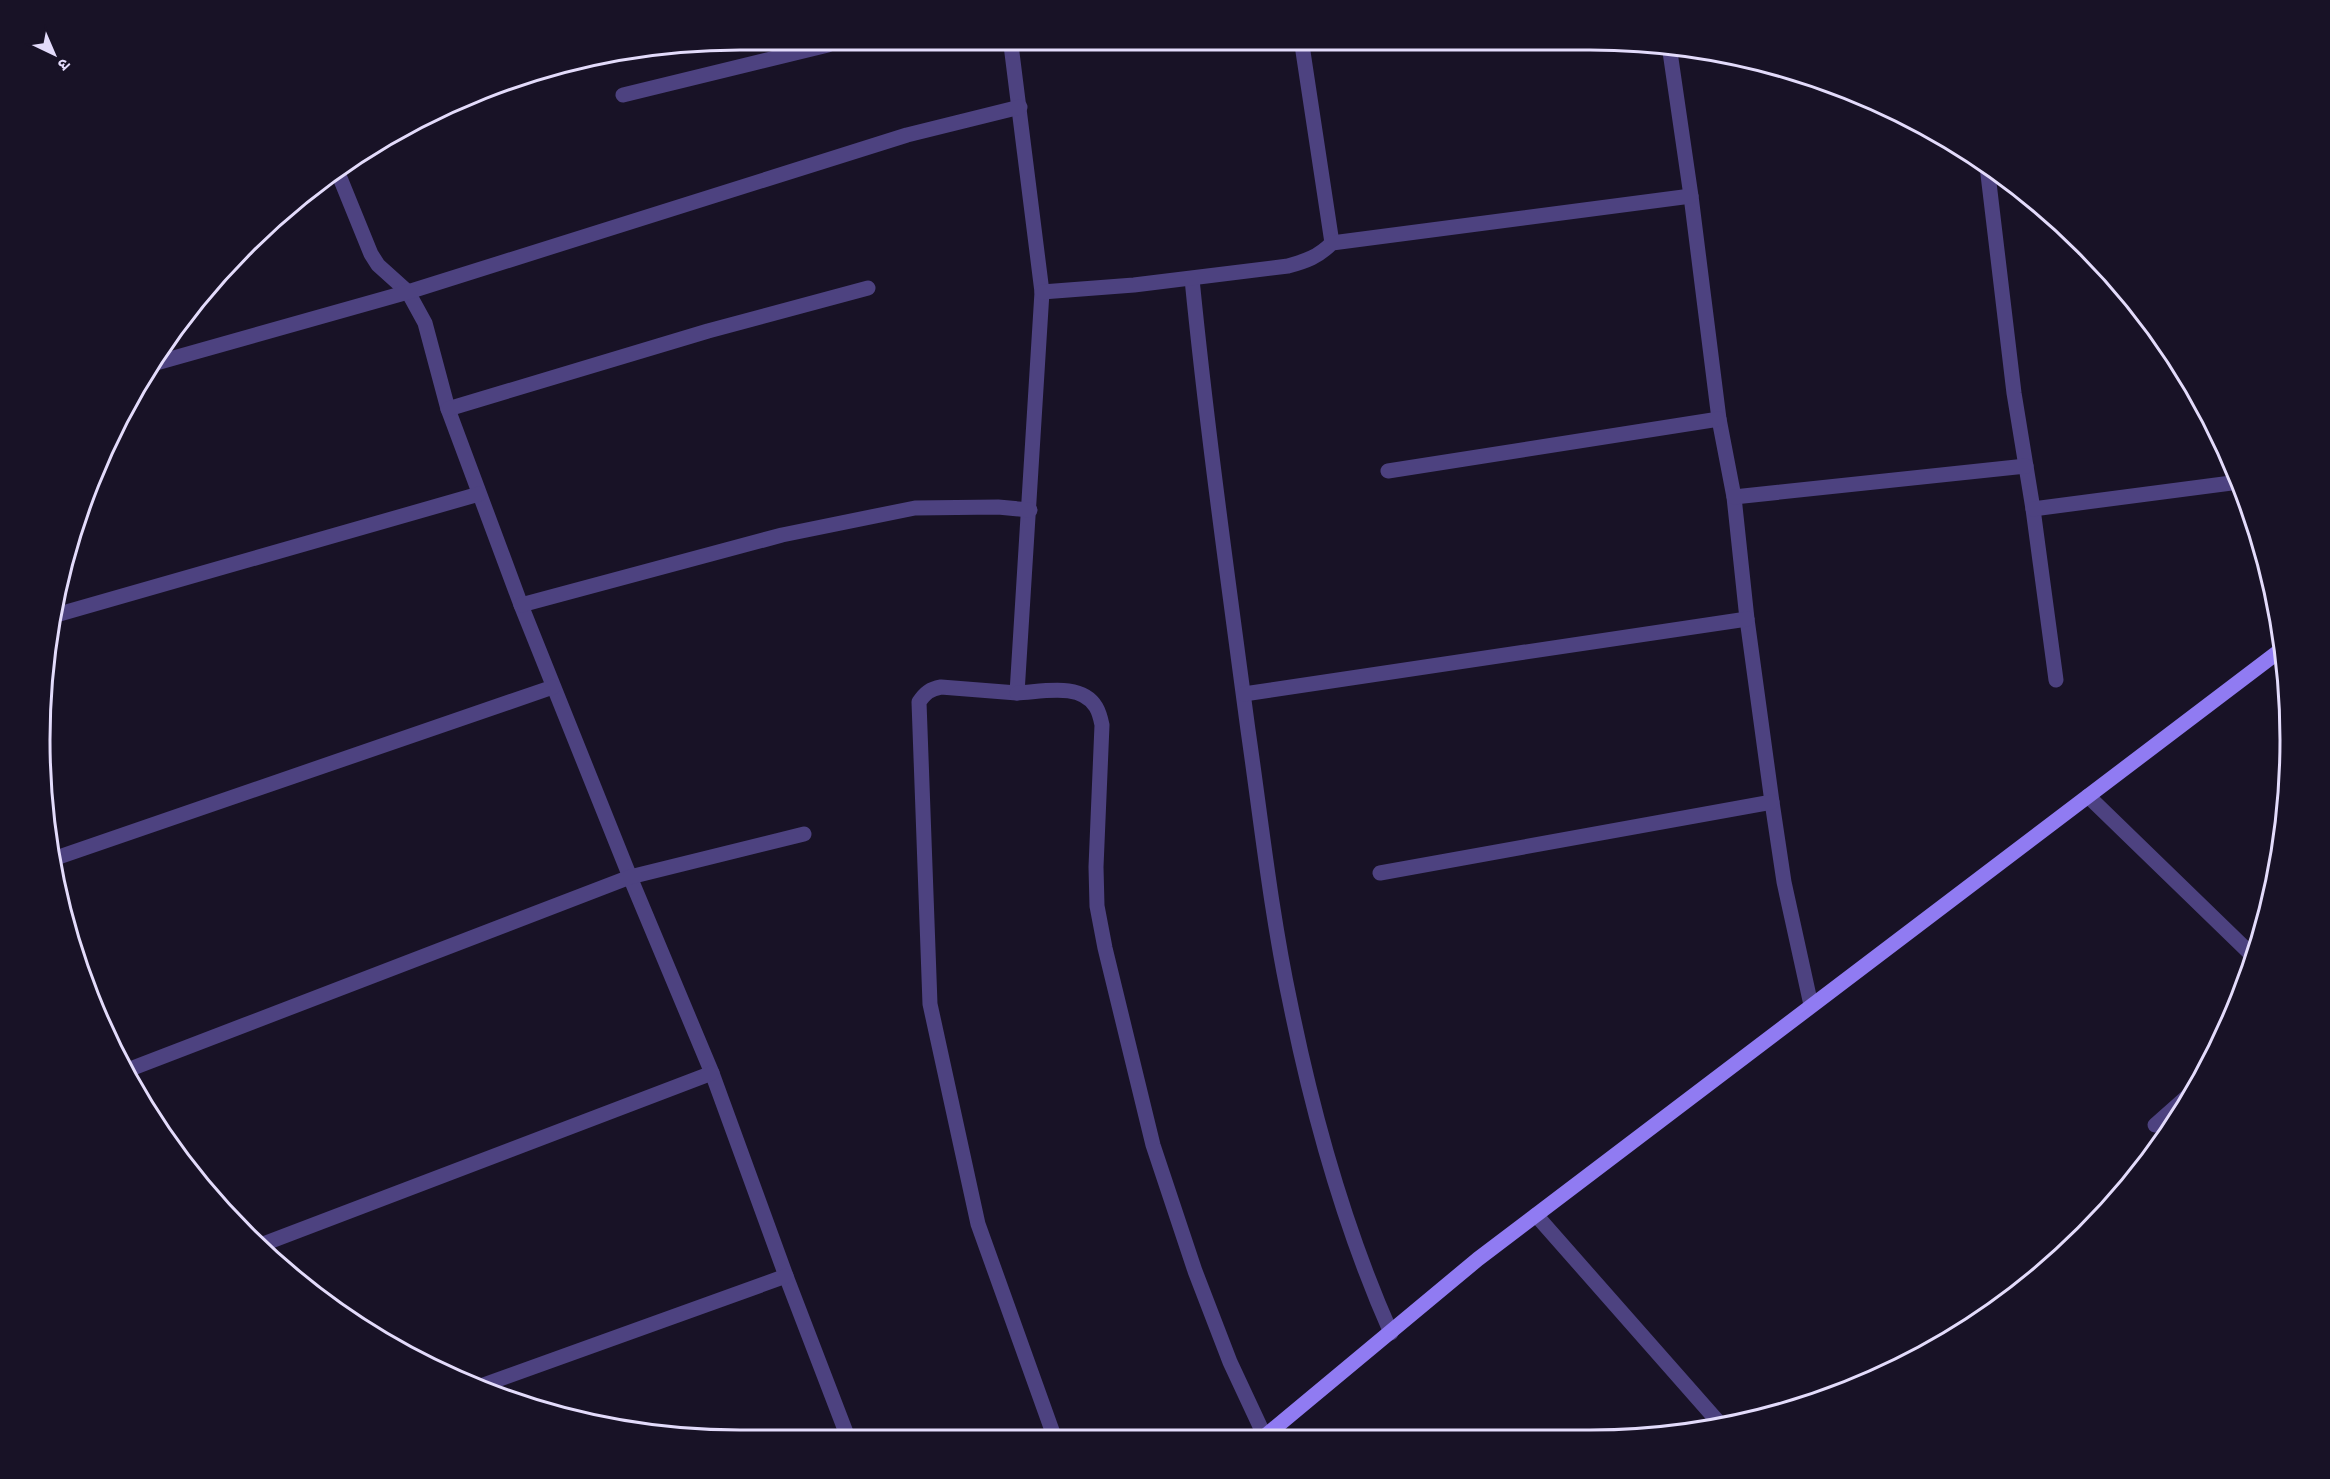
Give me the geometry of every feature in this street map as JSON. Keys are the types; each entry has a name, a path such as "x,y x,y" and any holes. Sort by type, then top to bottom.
{"street":[{"path":"623,95 808,50"},
{"path":"1012,50 1042,292 1017,693"},
{"path":"1303,50 1332,243"},
{"path":"1670,54 1719,419 1734,497 1747,619 1772,802 1784,882 1811,1005"},
{"path":"163,360 408,292 907,135 1020,107"},
{"path":"1988,176 2014,393 2034,509 2056,680"},
{"path":"340,177 371,254 378,265 408,292 425,323 448,409 521,605 630,877 712,1073 845,1430"},
{"path":"1042,292 1192,279 1288,266 1309,260 1322,253 1332,243 1691,196"},
{"path":"1192,279 1206,417 1265,852 1289,1000 1312,1101 1342,1207 1366,1276 1391,1333"},
{"path":"448,409 708,332 868,288"},
{"path":"1388,471 1719,419"},
{"path":"1734,497 2026,466"},
{"path":"2034,509 2231,484"},
{"path":"61,613 479,494"},
{"path":"521,605 782,536 915,508 998,507 1030,510"},
{"path":"1244,694 1747,619"},
{"path":"1273,1430 1478,1258 2275,654"},
{"path":"60,857 553,687"},
{"path":"1052,1430 978,1224 930,1004 919,702 924,694 941,687 1017,693 1067,690 1080,694 1096,708 1102,725 1096,867 1097,906 1105,948 1153,1145 1202,1291 1230,1362 1261,1430"},
{"path":"2088,796 2247,950"},
{"path":"1380,873 1772,802"},
{"path":"133,1068 630,877 804,834"},
{"path":"268,1242 712,1073"},
{"path":"2155,1125 2172,1110"},
{"path":"1536,1215 1715,1418"},
{"path":"490,1383 786,1276"}]}
